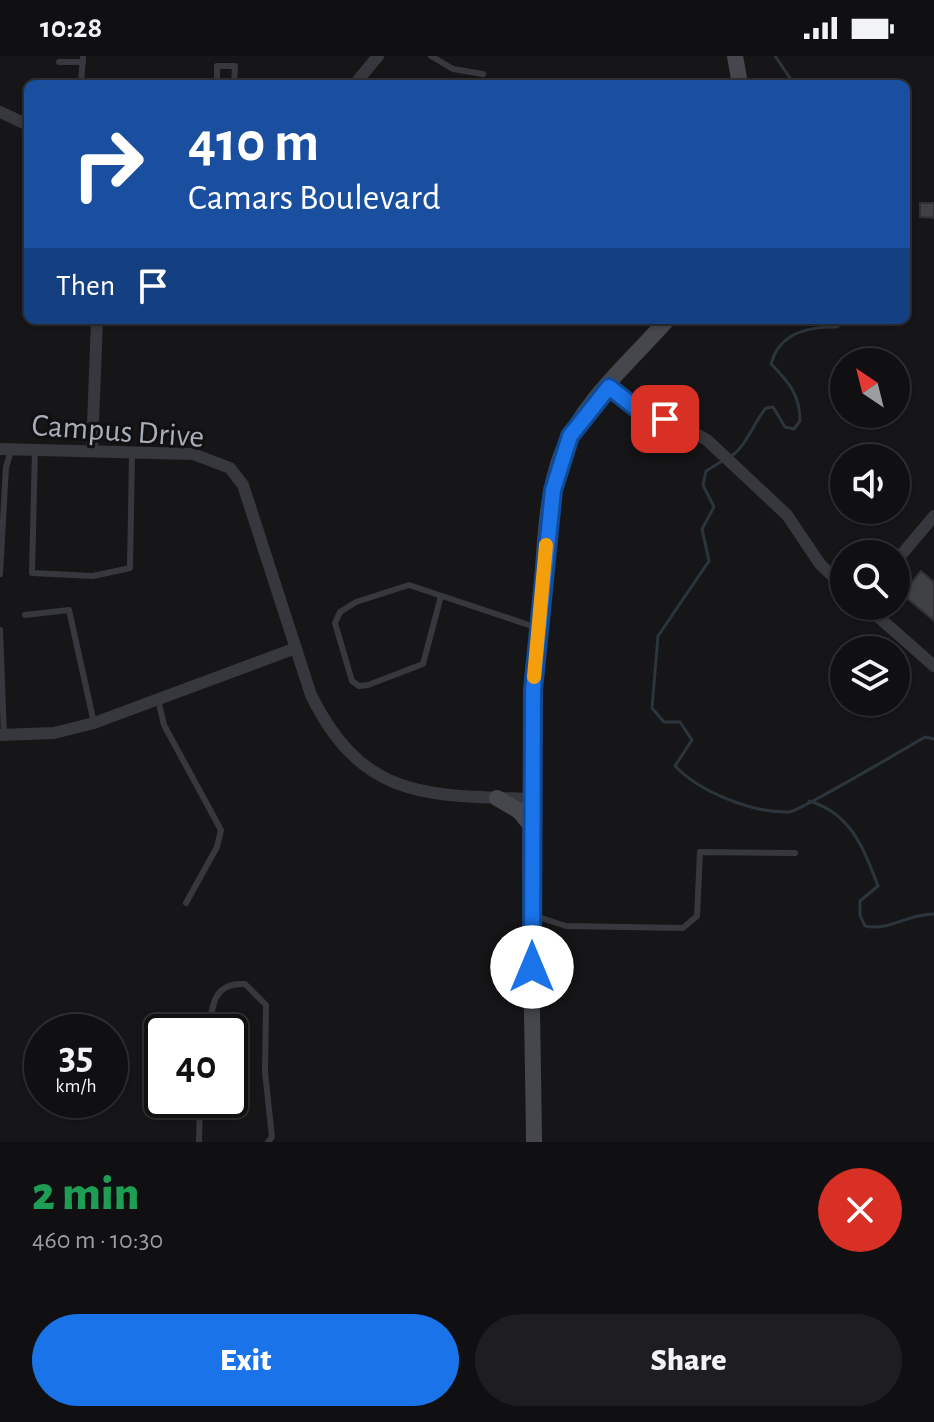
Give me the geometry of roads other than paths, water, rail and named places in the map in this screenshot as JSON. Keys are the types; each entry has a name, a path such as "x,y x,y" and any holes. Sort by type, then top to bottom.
{"street":[{"path":"358,80 378,56"},
{"path":"735,56 739,80"},
{"path":"0,112 24,123"},
{"path":"92,450 97,324"},
{"path":"534,1142 531,799 538,628 557,469 570,436 664,324"},
{"path":"609,387 637,409 680,425 707,440 787,515 830,574"},
{"name":"Campus Drive","path":"6,449 193,454 230,468 243,485 311,695 327,728 351,756 369,770 414,791 531,799"},
{"path":"910,544 934,516"},
{"path":"882,620 934,666"},
{"path":"2,735 54,733 94,723 296,648"},
{"path":"497,798 519,811 532,827"}],"lane":[{"path":"217,80 218,56"},
{"path":"431,56 453,69 483,74"},
{"path":"59,62 83,59 81,80"},
{"path":"217,66 235,66 234,80"},
{"path":"1,573 6,449"},
{"path":"35,449 32,573 93,576 130,568 132,451"},
{"path":"441,596 423,664 368,685 359,686 352,681 335,623 340,612 356,602 409,585 538,628"},
{"path":"25,615 69,610 94,723"},
{"path":"0,630 2,735"},
{"path":"158,699 164,725 221,830 217,847 186,903"},
{"path":"532,915 566,926 683,928 697,916 700,852 795,853"},
{"path":"212,1014 214,1000 228,984 245,984 266,1005 265,1072 270,1140"},
{"path":"199,1142 200,1118"}],"waterway":[{"path":"775,56 791,80"},
{"path":"731,456 741,447 766,408 773,407 785,427 794,429 800,421 792,390 771,364 781,345 788,338 806,330 841,324"},
{"path":"724,460 706,471 703,485 714,507 702,529 709,561 658,636 652,708 664,722 680,722 692,740 675,766 698,784 728,799 759,809 789,812 925,737 934,739"},
{"path":"809,801 836,814 846,823 867,859 878,886 860,901 860,915 865,926 883,926 934,914"}]}
